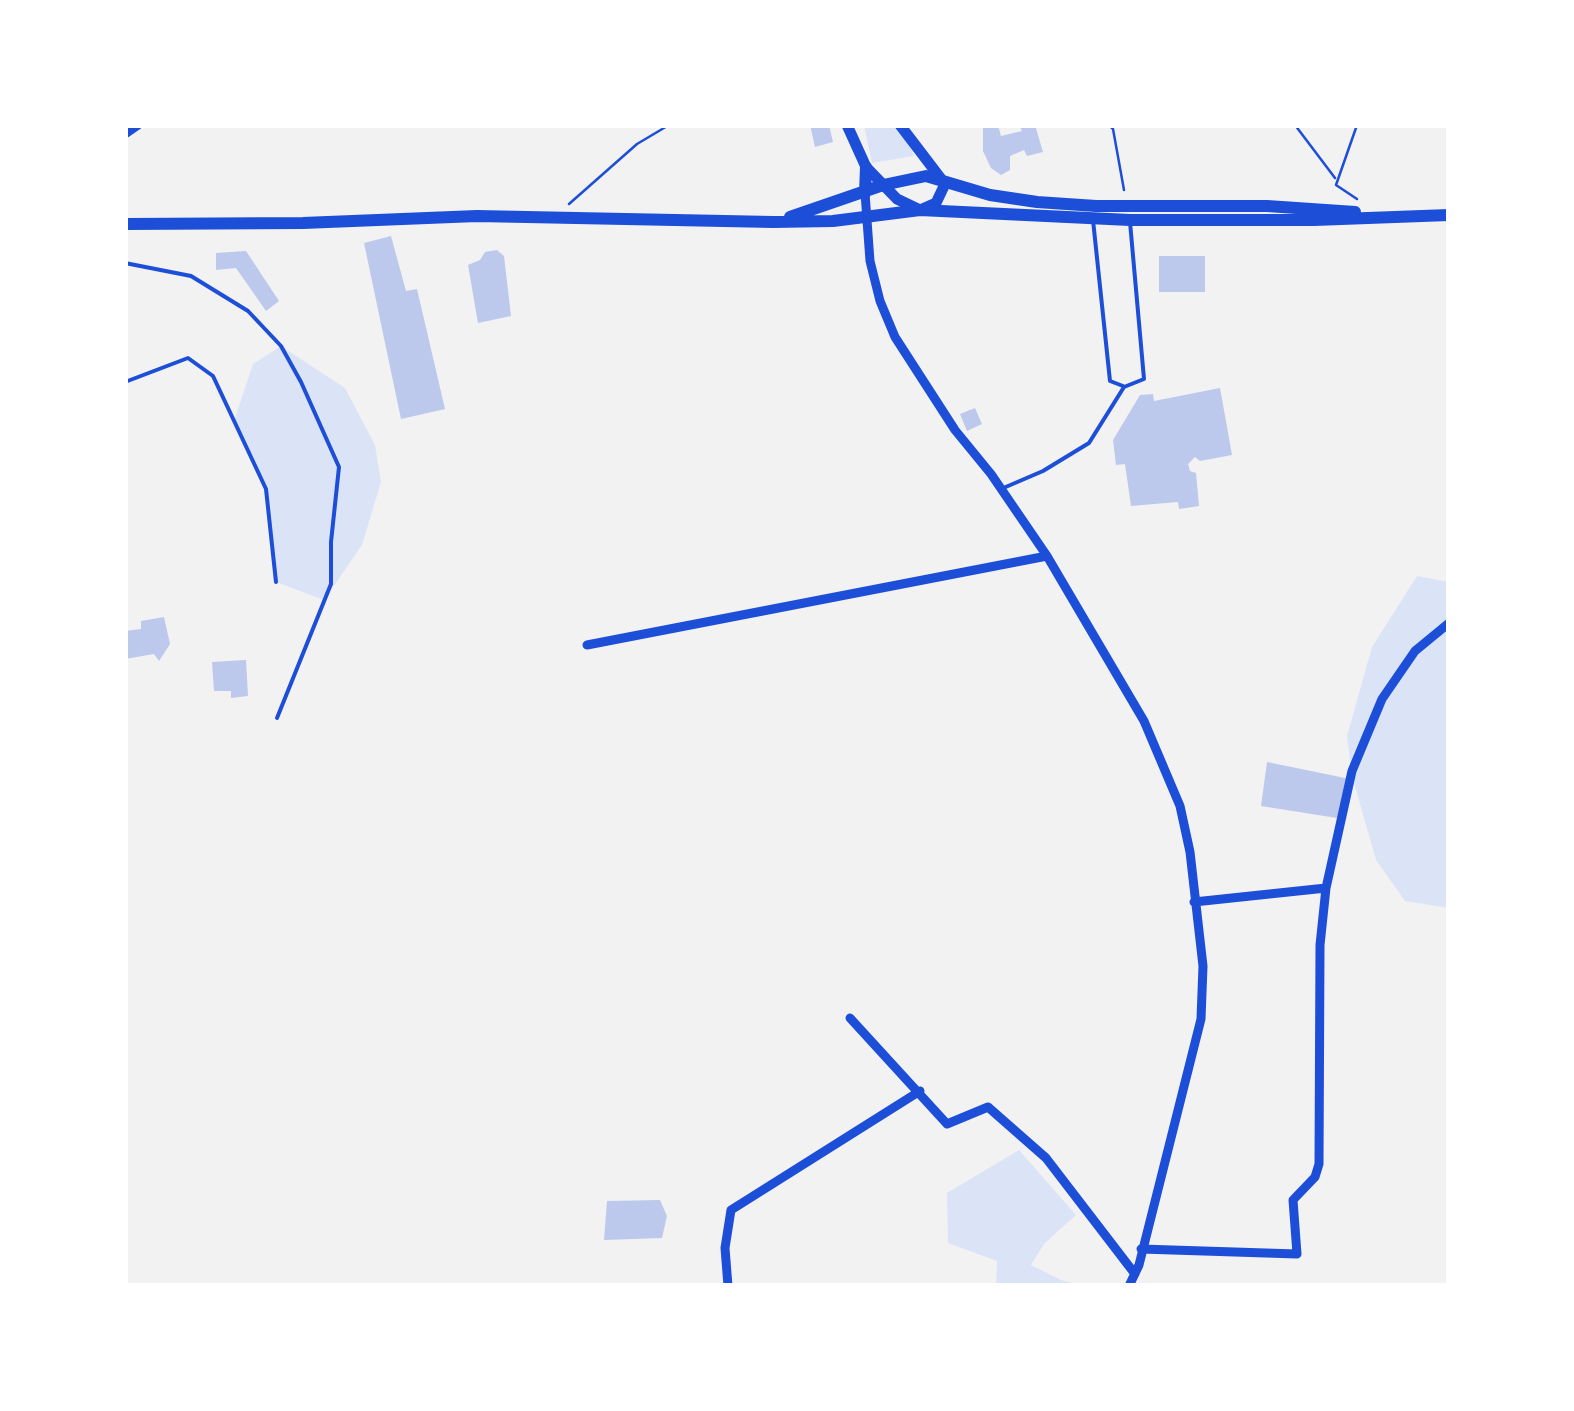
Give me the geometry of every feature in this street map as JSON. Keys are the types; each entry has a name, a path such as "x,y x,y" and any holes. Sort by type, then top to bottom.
{"main road":[{"path":"848,125 866,167 908,206 920,210"},
{"path":"900,125 942,178 941,197 920,210"},
{"path":"865,193 866,167"},
{"path":"774,222 883,185 926,176 990,196 1094,213"},
{"path":"125,224 303,223 477,216 774,222 866,218 920,210 1128,213 1300,207 1383,216 1449,215"}],"street":[{"path":"125,134 138,125"},
{"path":"865,193 870,262 895,336 954,430 1047,556 1144,721 1173,789 1190,852 1202,966 1200,1019 1129,1286"},
{"path":"587,645 1047,556"},
{"path":"1141,1249 1297,1254 1293,1200 1315,1177 1319,1164 1320,945 1326,888 1352,772 1382,700 1415,652 1449,623"},
{"path":"1194,902 1326,888"},
{"path":"850,1018 947,1124 988,1107 1046,1158 1135,1274"},
{"path":"728,1286 725,1248 731,1210 920,1091"}],"lane":[{"path":"1094,213 1110,381 1124,387"},
{"path":"1001,489 1043,471 1089,444 1124,387 1144,379 1128,213"},
{"path":"125,263 190,276 248,311 280,346 301,382 339,468 331,584 278,718"},
{"path":"125,382 188,358 213,376 266,490 276,582"}],"path":[{"path":"553,219 637,144 669,125"},
{"path":"1109,125 1113,129 1128,213"},
{"path":"1295,125 1336,185 1383,216"},
{"path":"1336,180 1357,125"}],"shaded area":[{"path":"864,125 901,125 914,156 872,163"},
{"path":"281,346 345,388 375,445 381,482 362,545 324,600 276,582 266,489 234,421 253,364"},
{"path":"1417,576 1449,582 1449,908 1405,901 1376,860 1352,776 1347,736 1372,647"},
{"path":"1019,1150 1076,1215 1044,1244 1031,1265 1083,1286 996,1286 997,1261 948,1243 947,1193"}],"building":[{"path":"810,125 829,125 833,142 815,147"},
{"path":"983,125 998,125 1001,136 1022,131 1019,125 1035,125 1043,152 1027,156 1024,150 1010,156 1010,170 1001,175 991,168 983,151"},
{"path":"391,236 406,291 417,289 445,409 401,419 364,243"},
{"path":"497,250 504,256 511,316 478,323 468,265 480,260 485,252"},
{"path":"246,251 279,301 266,311 236,268 216,270 216,253"},
{"path":"1159,256 1205,256 1205,292 1159,292"},
{"path":"1220,388 1232,455 1200,461 1195,457 1188,464 1190,471 1196,473 1199,506 1179,509 1178,502 1131,506 1125,464 1116,465 1113,440 1140,395 1153,394 1154,401"},
{"path":"975,408 982,424 967,431 960,414"},
{"path":"164,617 170,644 159,661 154,654 125,659 125,631 141,629 141,621"},
{"path":"246,660 248,696 231,698 231,691 214,691 212,662"},
{"path":"1267,762 1350,779 1337,818 1261,806"},
{"path":"660,1200 667,1216 662,1238 604,1240 607,1201"}]}
